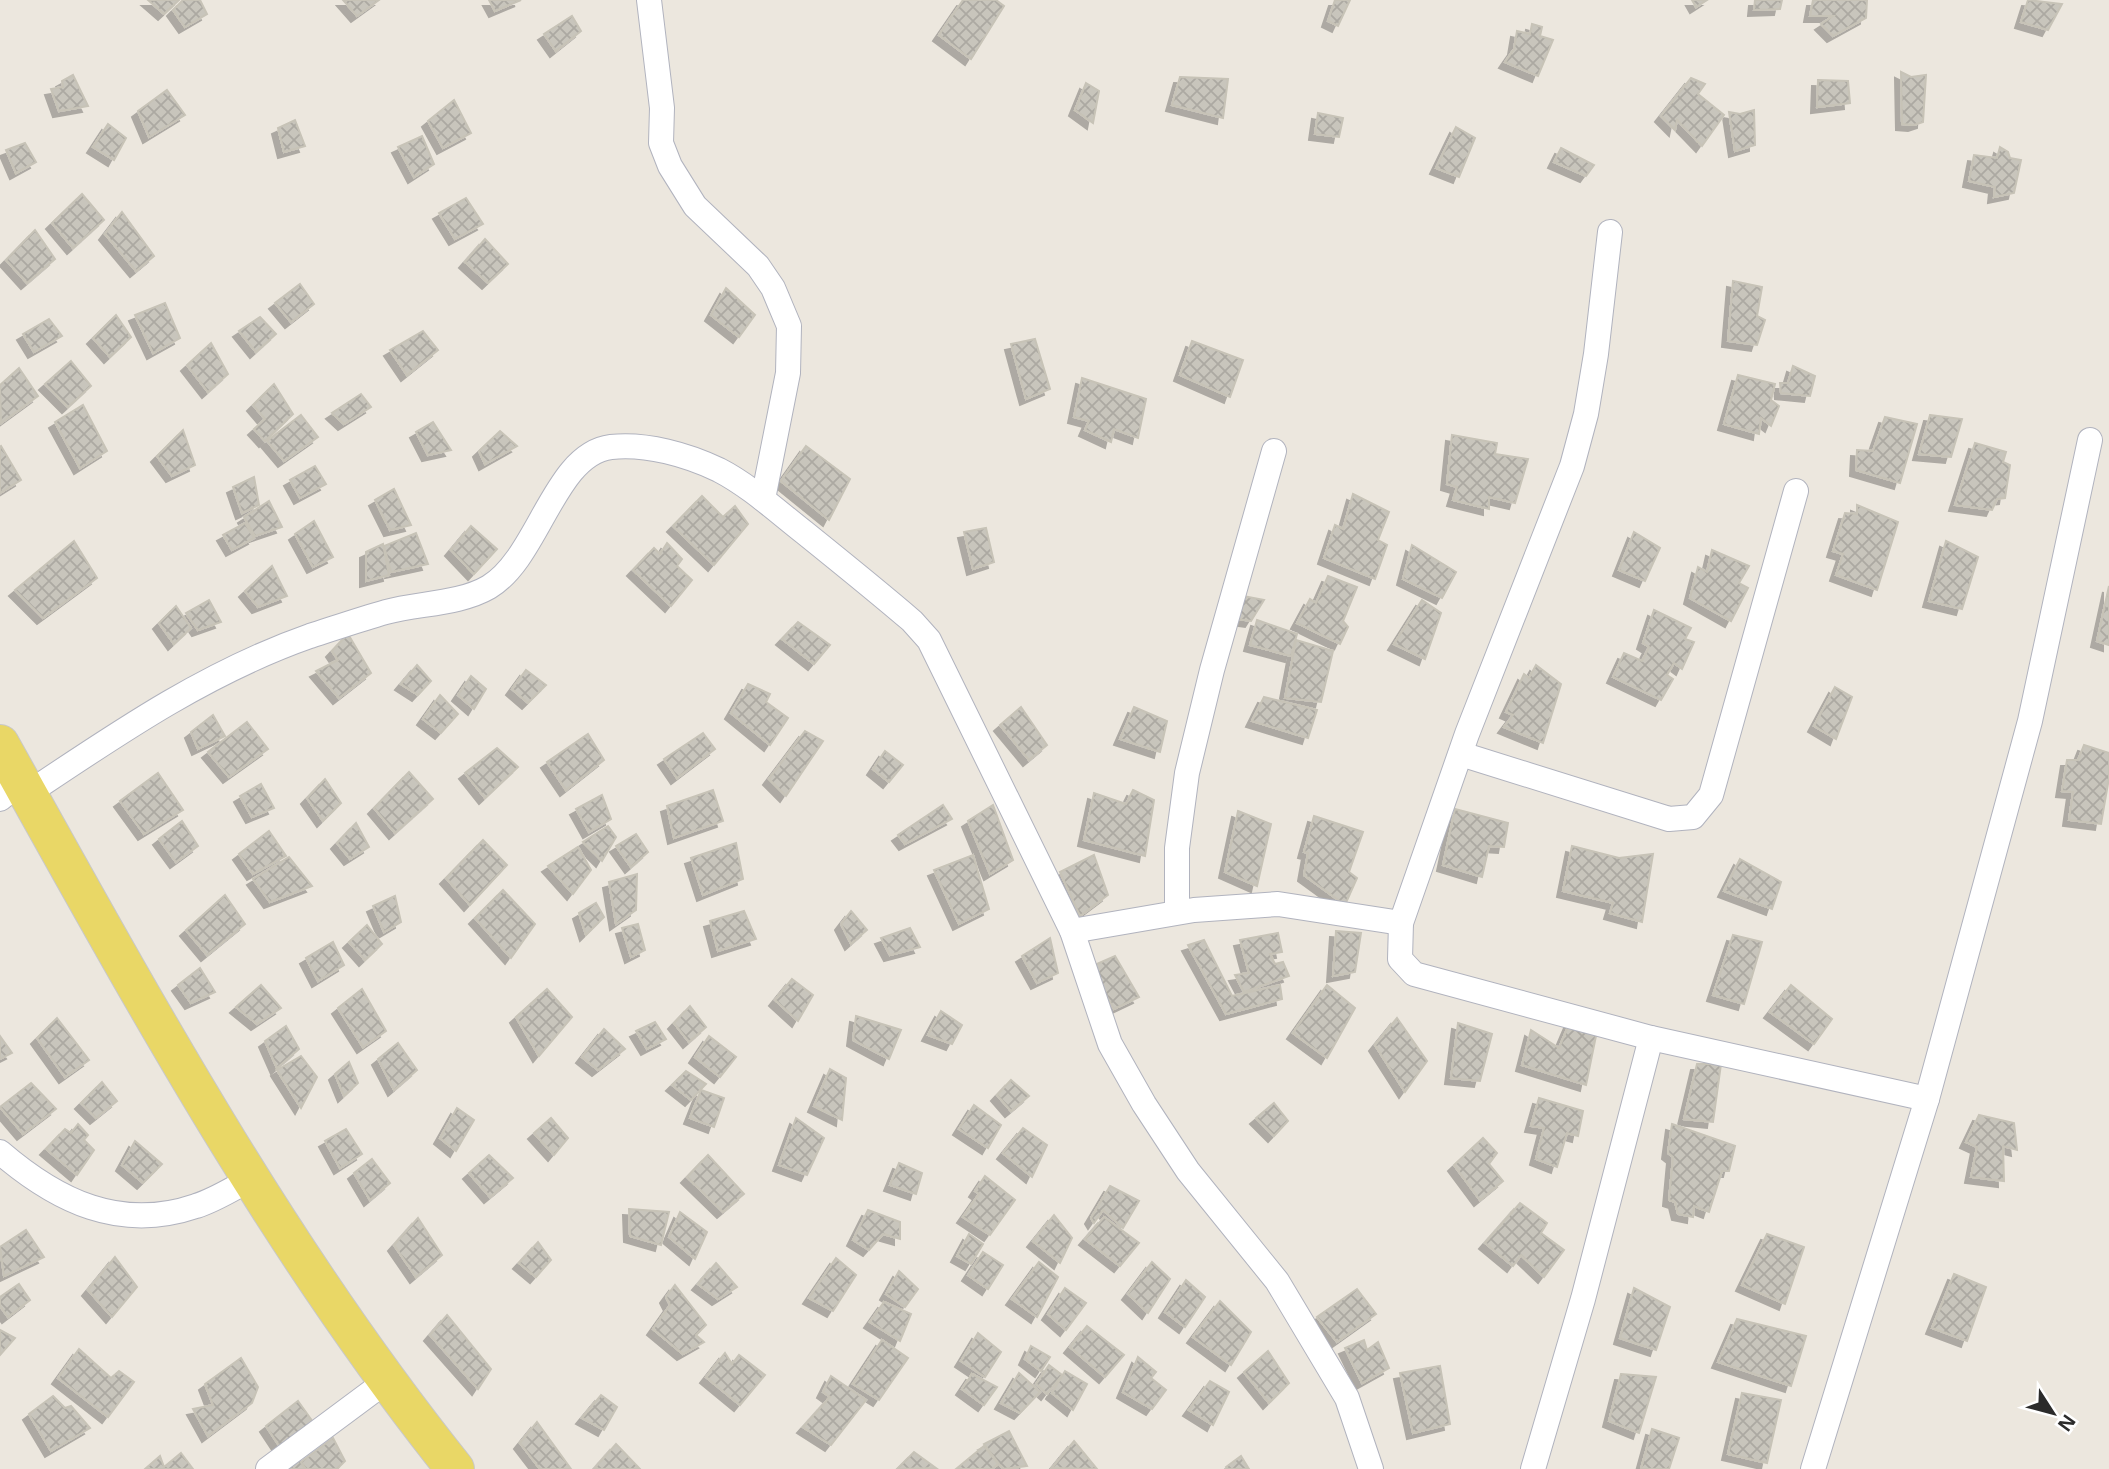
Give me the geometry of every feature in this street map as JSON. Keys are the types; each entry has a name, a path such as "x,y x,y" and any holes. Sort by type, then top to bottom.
{"main road":[{"path":"0,744 16,791 250,1180 385,1382 455,1469"}],"street":[{"path":"649,0 662,108 661,143 670,166 695,206 758,266 773,288 789,326 788,373 763,499"},
{"path":"1610,232 1596,354 1586,414 1572,466 1461,754 1401,923 1400,959 1415,974 1651,1038 1927,1099"},
{"path":"1813,1469 1927,1099 2030,721 2090,440"},
{"path":"16,791 227,669 309,637 387,612 478,593 503,579 522,554 577,462 592,452 612,447 672,453 720,471 763,499 893,604 929,640 1072,931 1117,1056 1188,1171 1277,1281 1347,1398 1371,1469"},
{"path":"1177,912 1177,848 1187,773 1212,670 1274,451"},
{"path":"1461,754 1669,819 1693,817 1711,795 1796,491"},
{"path":"1072,931 1177,912 1278,904 1401,923"},
{"path":"1533,1469 1583,1299 1651,1038"},
{"path":"0,1152 70,1201 100,1211 153,1214 197,1206 250,1180"},
{"path":"268,1469 385,1382"}],"building":[{"path":"148,0 179,0 164,14"},
{"path":"183,0 200,0 207,14 185,27 173,10"},
{"path":"343,0 379,0 357,16"},
{"path":"489,0 521,0 495,11"},
{"path":"963,0 996,0 1004,6 971,59 939,35"},
{"path":"1335,0 1350,0 1338,26 1328,21"},
{"path":"1692,0 1707,0 1696,7"},
{"path":"1755,0 1782,0 1780,9 1754,10"},
{"path":"1813,0 1867,0 1866,18 1833,36 1821,24 1833,16 1810,16"},
{"path":"2028,0 2062,4 2048,30 2021,22"},
{"path":"572,16 581,31 556,51 544,34"},
{"path":"1532,24 1542,27 1540,36 1553,40 1538,76 1505,62 1514,49 1517,31 1530,34"},
{"path":"1901,72 1911,77 1926,75 1923,122 1914,125 1902,124"},
{"path":"73,75 88,106 59,111 51,89 63,87 62,81"},
{"path":"1180,77 1228,79 1223,118 1172,105"},
{"path":"1691,78 1705,84 1698,94 1724,115 1702,146 1677,120 1675,130 1661,116"},
{"path":"1818,80 1848,81 1850,103 1817,107"},
{"path":"1086,83 1099,91 1093,123 1075,110"},
{"path":"167,90 185,115 149,137 138,111"},
{"path":"454,100 471,133 443,148 428,121"},
{"path":"1754,110 1755,145 1735,151 1729,112 1740,114"},
{"path":"1318,113 1343,118 1339,137 1315,134"},
{"path":"295,120 305,146 284,152 278,128"},
{"path":"108,124 126,138 114,160 93,147"},
{"path":"1456,127 1475,138 1459,177 1436,168"},
{"path":"422,136 434,164 414,177 398,147"},
{"path":"25,143 36,162 16,173 6,150"},
{"path":"2000,147 2008,152 2010,158 2021,160 2014,193 1994,197 1995,187 1969,181 1974,155 1997,158"},
{"path":"1561,148 1594,165 1586,176 1554,162"},
{"path":"82,194 104,220 73,248 52,223"},
{"path":"466,198 483,224 455,239 439,213"},
{"path":"122,212 154,256 136,271 105,234"},
{"path":"35,230 55,259 27,283 6,260"},
{"path":"485,239 508,264 488,283 465,262"},
{"path":"1733,281 1762,287 1757,316 1765,320 1757,345 1728,341"},
{"path":"300,284 314,304 291,322 275,303"},
{"path":"726,288 755,315 739,337 711,315"},
{"path":"165,303 180,338 153,353 135,315"},
{"path":"116,315 131,337 110,357 93,338"},
{"path":"260,317 276,334 256,352 239,331"},
{"path":"49,319 62,336 34,352 23,334"},
{"path":"423,331 438,350 407,375 390,350"},
{"path":"1035,339 1050,389 1026,399 1011,344"},
{"path":"1192,341 1243,360 1230,397 1180,375"},
{"path":"211,343 228,374 208,392 187,365"},
{"path":"71,361 91,386 68,407 45,384"},
{"path":"1793,366 1815,376 1810,396 1781,393 1780,383 1788,383"},
{"path":"19,368 38,396 1,423 0,385"},
{"path":"1738,375 1775,384 1771,400 1779,406 1771,426 1761,418 1759,434 1724,424"},
{"path":"1082,378 1146,399 1138,438 1114,429 1111,442 1085,430 1089,421 1074,417"},
{"path":"274,384 293,414 265,441 254,429 265,419 253,405"},
{"path":"361,394 371,407 344,424 332,413"},
{"path":"83,405 107,451 80,468 55,422"},
{"path":"301,415 318,437 284,461 267,441"},
{"path":"1930,415 1962,419 1951,457 1919,454"},
{"path":"1885,417 1917,424 1900,483 1856,470 1857,450 1873,451"},
{"path":"433,422 451,450 428,455 416,432"},
{"path":"183,430 195,465 172,476 157,456"},
{"path":"500,431 517,446 485,464 479,451"},
{"path":"1452,435 1497,443 1495,454 1528,459 1515,503 1489,497 1489,509 1453,500 1457,487 1447,484"},
{"path":"1975,443 2006,452 2003,462 2010,465 2005,498 1997,499 1992,510 1955,505"},
{"path":"806,446 850,479 829,520 781,481"},
{"path":"0,447 21,480 0,493"},
{"path":"315,466 326,484 300,498 290,480"},
{"path":"254,477 259,505 242,513 233,487"},
{"path":"394,489 411,525 390,530 375,500"},
{"path":"1353,494 1389,512 1378,540 1387,545 1375,579 1324,558 1335,525 1343,529"},
{"path":"702,496 723,517 735,506 748,524 714,565 673,526"},
{"path":"269,501 282,527 255,536 244,517"},
{"path":"1857,505 1898,522 1877,590 1836,575 1843,554 1833,551 1845,513 1857,514"},
{"path":"314,521 333,557 313,567 295,534"},
{"path":"245,523 254,538 232,550 223,535"},
{"path":"471,526 497,549 474,574 451,550"},
{"path":"986,528 994,562 973,569 964,532"},
{"path":"1634,532 1660,548 1645,581 1619,570"},
{"path":"416,533 428,564 391,572 384,546"},
{"path":"74,541 97,578 43,618 15,590"},
{"path":"1946,541 1978,557 1962,609 1929,601"},
{"path":"667,543 682,559 677,566 692,580 671,606 633,570 654,548 660,554"},
{"path":"383,544 389,575 366,581 366,552"},
{"path":"1412,545 1456,572 1442,598 1403,579"},
{"path":"1712,550 1749,566 1739,583 1748,588 1731,621 1690,598 1698,567 1707,572"},
{"path":"272,566 287,596 258,607 245,591"},
{"path":"1328,576 1357,587 1343,621 1348,627 1340,644 1297,623 1310,599 1316,603"},
{"path":"2109,586 2109,645 2097,641"},
{"path":"1243,596 1264,600 1251,621 1237,619"},
{"path":"209,600 221,622 198,630 186,613"},
{"path":"1422,600 1441,613 1425,659 1394,644"},
{"path":"176,606 191,628 174,644 159,623"},
{"path":"1654,610 1691,628 1685,639 1694,642 1682,669 1674,663 1667,675 1673,679 1661,700 1613,677 1624,653 1642,661 1649,647 1643,643"},
{"path":"1257,620 1297,634 1291,656 1250,645"},
{"path":"798,622 830,645 814,664 782,639"},
{"path":"348,634 371,673 339,698 316,671 338,660 332,651"},
{"path":"1296,640 1333,651 1321,702 1285,698"},
{"path":"417,665 431,681 418,695 401,684"},
{"path":"1536,665 1561,684 1543,743 1504,727 1513,715 1506,712 1524,674 1529,678"},
{"path":"526,670 546,685 528,703 512,689"},
{"path":"471,676 486,689 474,709 458,695"},
{"path":"748,684 770,694 766,702 788,718 770,745 731,713"},
{"path":"1835,687 1852,697 1836,739 1814,726"},
{"path":"440,695 458,714 441,733 423,719"},
{"path":"1264,697 1317,710 1308,738 1252,721"},
{"path":"1021,707 1047,745 1029,760 1000,725"},
{"path":"1134,707 1167,721 1160,752 1120,739"},
{"path":"213,715 225,736 198,749 191,732"},
{"path":"247,722 268,749 229,777 208,752"},
{"path":"805,731 823,741 786,796 769,779"},
{"path":"703,733 715,749 677,778 664,759"},
{"path":"588,734 604,760 566,790 547,762"},
{"path":"2084,745 2109,753 2109,778 2101,824 2069,820 2073,792 2062,791 2067,760 2078,760"},
{"path":"497,748 518,767 485,798 465,773"},
{"path":"885,751 903,765 889,782 873,769"},
{"path":"409,772 433,799 395,833 374,808"},
{"path":"158,773 183,810 144,834 120,801"},
{"path":"325,779 341,803 323,821 307,798"},
{"path":"261,784 274,808 252,817 240,796"},
{"path":"713,790 723,821 674,838 667,806"},
{"path":"1133,790 1154,800 1145,856 1084,840 1094,793 1126,804"},
{"path":"602,795 611,819 589,832 576,809"},
{"path":"943,805 952,819 905,844 898,835"},
{"path":"993,805 1013,860 990,874 968,821"},
{"path":"1455,809 1508,823 1504,847 1489,846 1482,877 1443,865"},
{"path":"1238,811 1271,824 1257,886 1225,872"},
{"path":"1314,816 1363,832 1349,872 1357,878 1345,905 1304,875 1308,853 1304,852"},
{"path":"182,821 198,846 176,862 159,839"},
{"path":"356,823 369,847 350,859 337,843"},
{"path":"608,826 616,837 602,861 583,842"},
{"path":"269,831 286,856 253,874 239,854"},
{"path":"636,834 648,852 631,867 616,846"},
{"path":"483,840 507,865 470,905 446,878"},
{"path":"736,843 743,879 703,895 691,858"},
{"path":"1572,846 1619,858 1653,854 1642,922 1610,913 1613,903 1563,891"},
{"path":"578,847 591,870 573,894 548,866"},
{"path":"973,855 989,909 959,924 934,870"},
{"path":"1094,855 1108,895 1080,916 1060,872"},
{"path":"289,857 312,886 270,902 253,879"},
{"path":"1740,859 1781,882 1772,909 1724,891"},
{"path":"637,874 636,910 616,924 609,882"},
{"path":"503,890 535,924 511,958 475,918"},
{"path":"225,895 245,924 207,955 186,930"},
{"path":"395,896 401,922 384,932 373,906"},
{"path":"596,903 604,917 586,935 579,913"},
{"path":"744,911 756,939 718,951 710,921"},
{"path":"851,911 867,930 851,944 841,924"},
{"path":"638,924 645,950 631,957 622,928"},
{"path":"367,925 382,944 365,960 349,942"},
{"path":"910,928 920,947 890,955 881,938"},
{"path":"1336,931 1361,933 1355,972 1333,976"},
{"path":"1278,933 1282,952 1270,954 1275,964 1283,962 1289,976 1244,992 1235,975 1249,973 1240,940"},
{"path":"1733,935 1762,942 1744,1004 1713,995"},
{"path":"1050,938 1058,973 1037,983 1022,956"},
{"path":"1204,940 1232,996 1280,985 1282,999 1226,1014 1188,945"},
{"path":"333,942 344,965 318,981 306,958"},
{"path":"1115,956 1139,997 1114,1009 1090,967"},
{"path":"200,968 215,992 191,1003 178,985"},
{"path":"792,979 813,995 798,1021 775,1000"},
{"path":"261,985 281,1008 257,1024 236,1007"},
{"path":"1327,985 1355,1008 1327,1058 1293,1033"},
{"path":"1791,985 1832,1019 1814,1044 1770,1012"},
{"path":"362,989 386,1031 363,1047 338,1008"},
{"path":"547,989 572,1017 539,1056 516,1017"},
{"path":"690,1006 706,1027 689,1042 674,1023"},
{"path":"941,1011 962,1025 952,1044 928,1035"},
{"path":"856,1016 901,1030 889,1059 853,1040"},
{"path":"57,1018 89,1060 65,1077 37,1038"},
{"path":"1397,1018 1427,1061 1405,1092 1375,1045"},
{"path":"655,1022 666,1039 647,1049 636,1031"},
{"path":"1570,1022 1598,1026 1586,1085 1522,1065 1531,1030 1559,1048"},
{"path":"1458,1023 1492,1034 1480,1081 1451,1078"},
{"path":"286,1026 299,1049 277,1068 265,1041"},
{"path":"604,1029 625,1049 598,1070 582,1057"},
{"path":"0,1036 12,1053 0,1059"},
{"path":"709,1036 736,1057 720,1077 695,1057"},
{"path":"398,1043 417,1070 394,1090 378,1059"},
{"path":"301,1056 317,1077 301,1108 277,1070"},
{"path":"349,1062 358,1083 344,1096 335,1074"},
{"path":"1697,1064 1721,1064 1713,1122 1684,1119"},
{"path":"830,1069 846,1078 842,1120 814,1106"},
{"path":"686,1071 706,1084 691,1100 672,1085"},
{"path":"1011,1080 1029,1096 1011,1111 997,1095"},
{"path":"102,1082 117,1101 96,1118 81,1103"},
{"path":"31,1083 56,1109 23,1134 0,1107"},
{"path":"701,1090 724,1098 714,1127 690,1118"},
{"path":"1539,1098 1583,1111 1578,1136 1567,1133 1557,1167 1536,1159 1544,1128 1531,1126"},
{"path":"1274,1103 1288,1121 1274,1136 1256,1118"},
{"path":"974,1105 1001,1125 988,1148 959,1129"},
{"path":"457,1108 474,1120 456,1151 440,1138"},
{"path":"1979,1115 2014,1123 2017,1150 2003,1146 2004,1181 1971,1177 1977,1147 1966,1142"},
{"path":"551,1118 568,1138 554,1155 534,1133"},
{"path":"796,1118 824,1138 807,1175 779,1165"},
{"path":"78,1124 88,1135 84,1140 94,1150 77,1175 46,1149 65,1129 71,1133"},
{"path":"1672,1124 1735,1146 1729,1171 1722,1171 1709,1212 1694,1206 1693,1217 1678,1214 1675,1202 1669,1200 1673,1157 1668,1153"},
{"path":"1023,1128 1047,1145 1032,1177 1003,1153"},
{"path":"346,1129 362,1154 340,1168 325,1141"},
{"path":"1483,1138 1497,1153 1489,1164 1503,1181 1480,1200 1454,1165"},
{"path":"135,1141 162,1164 143,1183 122,1165"},
{"path":"489,1155 513,1178 490,1197 469,1173"},
{"path":"708,1155 744,1194 723,1212 687,1177"},
{"path":"372,1159 390,1183 370,1200 354,1173"},
{"path":"899,1163 922,1173 916,1194 890,1185"},
{"path":"985,1176 1015,1200 990,1235 963,1217 979,1194 975,1191"},
{"path":"1110,1186 1139,1201 1123,1228 1103,1210 1094,1223 1091,1218"},
{"path":"1520,1203 1547,1223 1541,1233 1564,1250 1544,1277 1521,1255 1513,1266 1485,1243"},
{"path":"629,1209 669,1212 661,1245 630,1236"},
{"path":"868,1210 900,1222 900,1239 883,1234 869,1250 853,1240"},
{"path":"680,1212 707,1232 695,1259 669,1237"},
{"path":"1054,1215 1072,1238 1060,1263 1033,1241"},
{"path":"1104,1217 1139,1243 1120,1266 1085,1239"},
{"path":"418,1218 442,1255 416,1277 394,1245"},
{"path":"26,1230 44,1257 4,1276 0,1247"},
{"path":"969,1234 983,1244 971,1264 957,1256"},
{"path":"1767,1234 1804,1247 1785,1304 1742,1285"},
{"path":"538,1242 551,1260 536,1277 519,1263"},
{"path":"983,1252 1003,1265 988,1289 968,1275"},
{"path":"115,1257 137,1287 112,1317 88,1290"},
{"path":"836,1258 856,1275 833,1311 809,1298"},
{"path":"1039,1262 1058,1277 1037,1317 1012,1299"},
{"path":"1152,1262 1170,1279 1148,1313 1128,1294"},
{"path":"716,1263 737,1287 718,1299 698,1284"},
{"path":"899,1271 918,1289 905,1307 886,1294"},
{"path":"1954,1274 1986,1287 1967,1341 1932,1328"},
{"path":"1186,1280 1205,1297 1185,1327 1165,1312"},
{"path":"19,1284 30,1300 8,1317 0,1306 0,1297"},
{"path":"675,1285 706,1325 696,1335 704,1342 683,1354 653,1329 670,1305 666,1297"},
{"path":"1065,1288 1086,1303 1066,1330 1048,1314"},
{"path":"1634,1288 1670,1307 1656,1350 1620,1338"},
{"path":"1357,1289 1376,1314 1337,1342 1317,1317"},
{"path":"1220,1301 1251,1332 1231,1365 1193,1337"},
{"path":"884,1302 911,1314 900,1341 870,1322"},
{"path":"447,1315 491,1369 478,1389 430,1335"},
{"path":"1737,1319 1806,1336 1791,1386 1718,1362"},
{"path":"1087,1326 1124,1355 1105,1377 1070,1347"},
{"path":"0,1330 15,1338 0,1355"},
{"path":"978,1333 1001,1352 985,1377 961,1361"},
{"path":"882,1340 908,1358 879,1400 853,1384"},
{"path":"1364,1340 1367,1350 1378,1342 1389,1368 1362,1383 1345,1348"},
{"path":"1031,1346 1050,1357 1041,1371 1025,1359"},
{"path":"79,1349 111,1378 119,1371 134,1382 108,1417 58,1378"},
{"path":"1268,1351 1289,1383 1269,1403 1244,1372"},
{"path":"725,1353 732,1364 739,1355 765,1375 740,1405 706,1377"},
{"path":"1138,1357 1156,1372 1151,1378 1166,1390 1152,1409 1123,1392"},
{"path":"241,1358 258,1387 252,1403 208,1436 193,1409 213,1405 205,1384"},
{"path":"1049,1365 1062,1375 1047,1394 1036,1384"},
{"path":"1440,1366 1450,1424 1413,1433 1400,1373"},
{"path":"1065,1371 1087,1384 1073,1410 1052,1393"},
{"path":"1019,1373 1040,1392 1020,1413 1001,1403"},
{"path":"972,1374 997,1387 984,1405 962,1389"},
{"path":"1621,1374 1656,1377 1639,1433 1609,1421"},
{"path":"831,1376 866,1400 831,1445 803,1427 830,1397 823,1392"},
{"path":"1210,1381 1229,1392 1213,1425 1189,1410"},
{"path":"1742,1393 1781,1400 1767,1463 1728,1454"},
{"path":"601,1395 617,1407 604,1430 582,1418"},
{"path":"53,1396 65,1408 71,1406 90,1428 51,1451 29,1414"},
{"path":"298,1401 313,1422 280,1447 266,1426"},
{"path":"537,1422 571,1469 540,1469 520,1443"},
{"path":"1652,1429 1679,1438 1669,1469 1641,1469"},
{"path":"1009,1431 1027,1466 1003,1469 984,1444"},
{"path":"333,1438 345,1461 337,1469 306,1469 301,1462"},
{"path":"1074,1441 1097,1469 1052,1468"},
{"path":"616,1444 640,1469 594,1469"},
{"path":"984,1446 998,1464 992,1469 956,1469"},
{"path":"914,1452 936,1468 897,1469"},
{"path":"181,1453 193,1469 145,1469 160,1456 164,1467"},
{"path":"1241,1456 1249,1469 1227,1469 1226,1467"},
{"path":"299,1459 305,1469 287,1469"}]}
